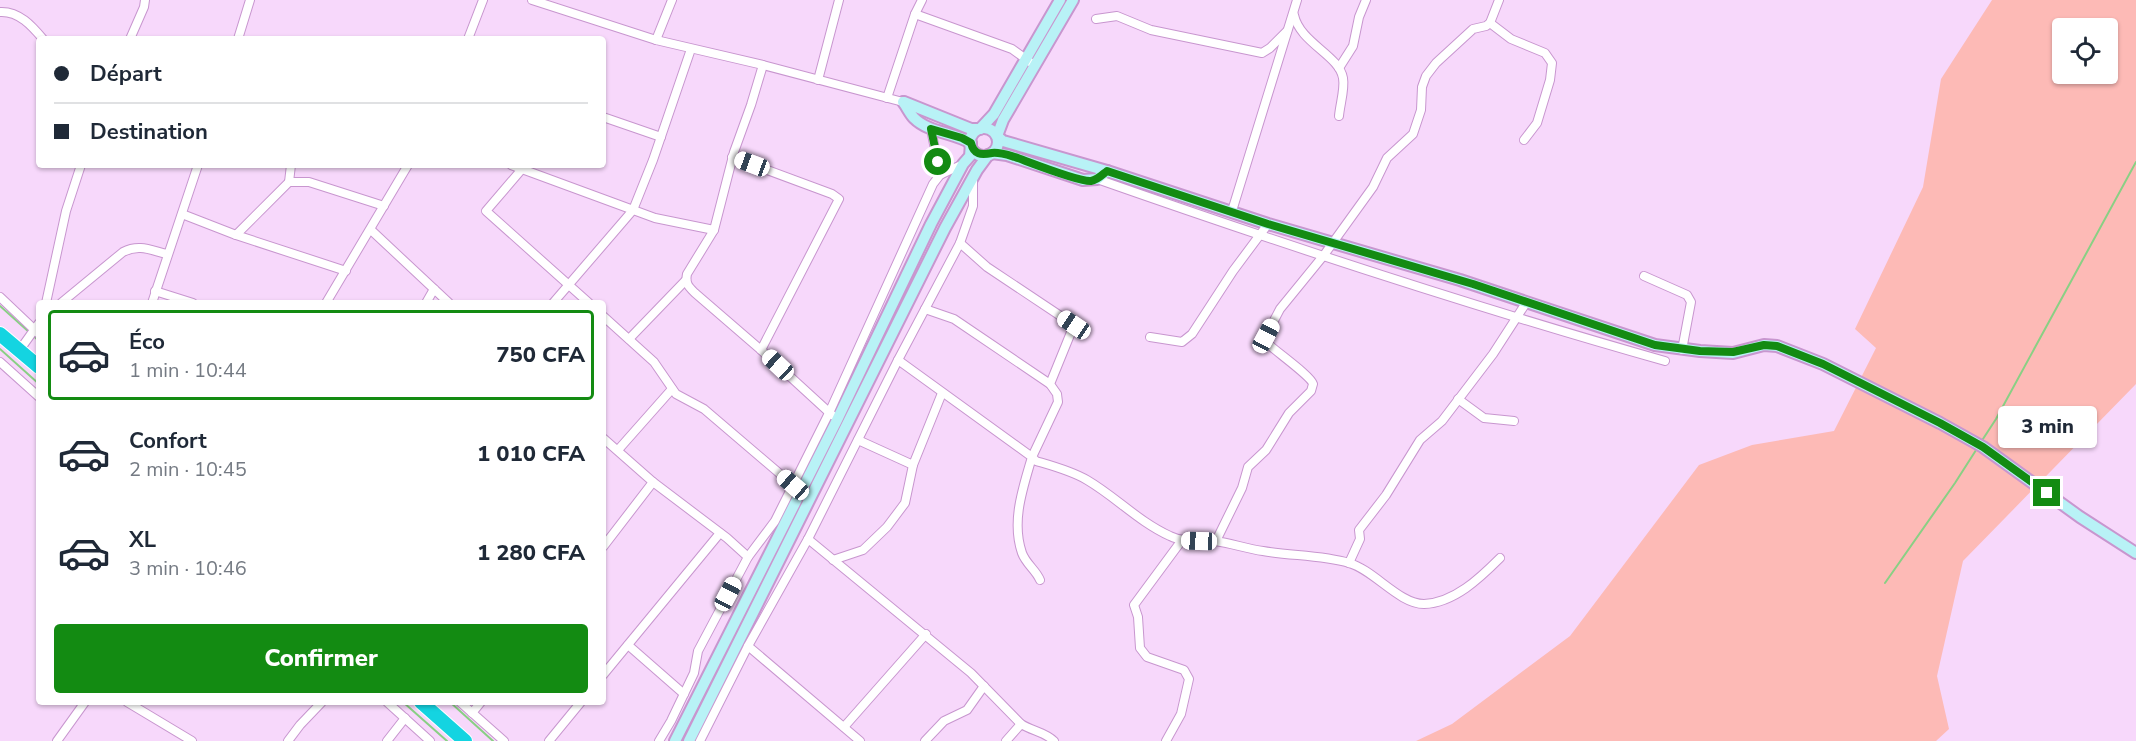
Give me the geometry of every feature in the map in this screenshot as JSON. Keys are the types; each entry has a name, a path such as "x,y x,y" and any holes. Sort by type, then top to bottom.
{"highway":[{"path":"0,334 36,365"},
{"path":"424,705 465,741"}],"main road":[{"path":"675,741 833,417 931,224 963,164 970,156 972,136 994,114 1060,0"},
{"path":"689,741 945,228 973,176 998,145 997,136 1003,120 1073,0"},
{"path":"903,102 915,119 931,129 962,138 979,154 1007,155 1083,180 1097,179 1107,171"},
{"path":"903,102 971,129 991,129 997,136 1010,143 1107,171 1268,224 1478,286 1655,345 1682,350 1733,352 1764,345 1777,346 1823,364 1983,447 2080,517 2136,553"},
{"path":"931,224 945,228"}],"street":[{"path":"131,36 145,0"},
{"path":"239,36 250,0"},
{"path":"469,36 483,0"},
{"path":"532,0 656,40 763,65 903,102"},
{"path":"656,40 672,0"},
{"path":"818,80 838,0"},
{"path":"887,98 915,14 922,0"},
{"path":"1232,211 1298,0"},
{"path":"1339,68 1353,46 1359,18 1366,0"},
{"path":"1216,541 1242,488 1248,467 1266,450 1289,413 1311,391 1313,384 1311,378 1266,342 1265,339 1280,309 1334,242 1373,187 1387,158 1413,134 1421,110 1422,87 1426,76 1436,63 1473,29 1490,23 1499,0"},
{"path":"0,12 7,11 17,15 40,36"},
{"path":"915,14 1012,49 1035,66"},
{"path":"1294,14 1300,31 1339,68 1343,78 1339,116"},
{"path":"1096,19 1117,16 1151,30 1262,52 1270,48 1288,30"},
{"path":"1490,23 1511,39 1545,52 1552,63 1550,80 1538,123 1524,140"},
{"path":"556,300 633,210 691,49"},
{"path":"763,65 732,157 714,230 687,274 686,280 695,293 833,417"},
{"path":"606,118 661,137"},
{"path":"931,129 940,175"},
{"path":"732,157 832,194 839,200 761,350"},
{"path":"659,741 694,673 698,651 748,556 775,521 793,485 833,417 923,204 940,175 963,164"},
{"path":"47,300 66,211 80,168"},
{"path":"153,300 197,168"},
{"path":"236,235 288,182 290,168"},
{"path":"328,300 406,168"},
{"path":"585,300 486,211 526,168 655,218 714,230"},
{"path":"700,741 748,646 808,539 960,243 973,206 973,176"},
{"path":"1097,179 1259,236 1324,255 1516,319 1665,361"},
{"path":"288,182 309,182 384,206"},
{"path":"182,214 236,235 346,271"},
{"path":"1150,337 1182,342 1192,334 1233,271 1268,224"},
{"path":"371,230 446,300"},
{"path":"960,243 987,267 1074,325 1050,384"},
{"path":"65,300 132,247 167,254"},
{"path":"1644,276 1687,295 1691,302 1682,350"},
{"path":"629,339 686,280"},
{"path":"428,300 434,289"},
{"path":"155,291 184,300"},
{"path":"0,297 35,331 19,351"},
{"path":"1348,563 1360,539 1359,530 1386,495 1420,440 1442,421 1493,354 1526,303"},
{"path":"925,309 954,319 1050,384 1057,394 1058,402 1032,457 1019,503 1017,529 1022,552 1040,580"},
{"path":"606,319 654,362 676,394 704,409 793,485"},
{"path":"898,360 1036,461 1082,477 1150,526 1170,537 1182,540 1216,541 1262,551 1348,563 1368,572 1402,596 1421,604 1446,599 1459,593 1500,558"},
{"path":"0,362 36,394"},
{"path":"618,450 672,389"},
{"path":"833,560 863,550 887,527 905,503 913,465 942,393"},
{"path":"1458,399 1484,418 1514,421"},
{"path":"606,440 653,482 748,556"},
{"path":"858,440 913,465"},
{"path":"606,541 653,482"},
{"path":"606,671 720,532"},
{"path":"808,539 926,634 984,686 1021,724 1047,735 1054,741"},
{"path":"1166,741 1181,714 1189,679 1184,670 1147,657 1140,648 1138,617 1134,605 1182,540"},
{"path":"844,727 926,634"},
{"path":"628,645 684,694"},
{"path":"748,646 860,741"},
{"path":"925,741 944,721 967,710 984,686"},
{"path":"57,741 83,705"},
{"path":"132,705 192,741"},
{"path":"288,741 319,705"},
{"path":"390,705 430,741"},
{"path":"463,705 504,741"},
{"path":"472,713 479,705"},
{"path":"549,741 579,705"},
{"path":"387,741 405,718"},
{"path":"1006,741 1021,724"}],"shaded area":[{"path":"1992,0 2136,0 2136,384 1963,561 1937,676 1949,729 1936,741 1416,741 1452,724 1570,636 1699,465 1752,445 1834,431 1876,348 1855,329 1923,187 1941,79"}],"waterway":[{"path":"1981,442 1996,419 2136,162"},
{"path":"0,306 36,338"},
{"path":"0,349 36,381"},
{"path":"1885,583 1978,447"},
{"path":"406,705 447,741"},
{"path":"453,705 493,741"}],"route":[{"path":"938,162 931,129 962,138 971,143 975,152 983,156 992,153 1007,155 1090,181 1097,179 1107,171 1268,224 1473,284 1655,345 1682,350 1733,352 1764,345 1777,346 1823,364 1940,423 1983,447 2047,493"}]}
